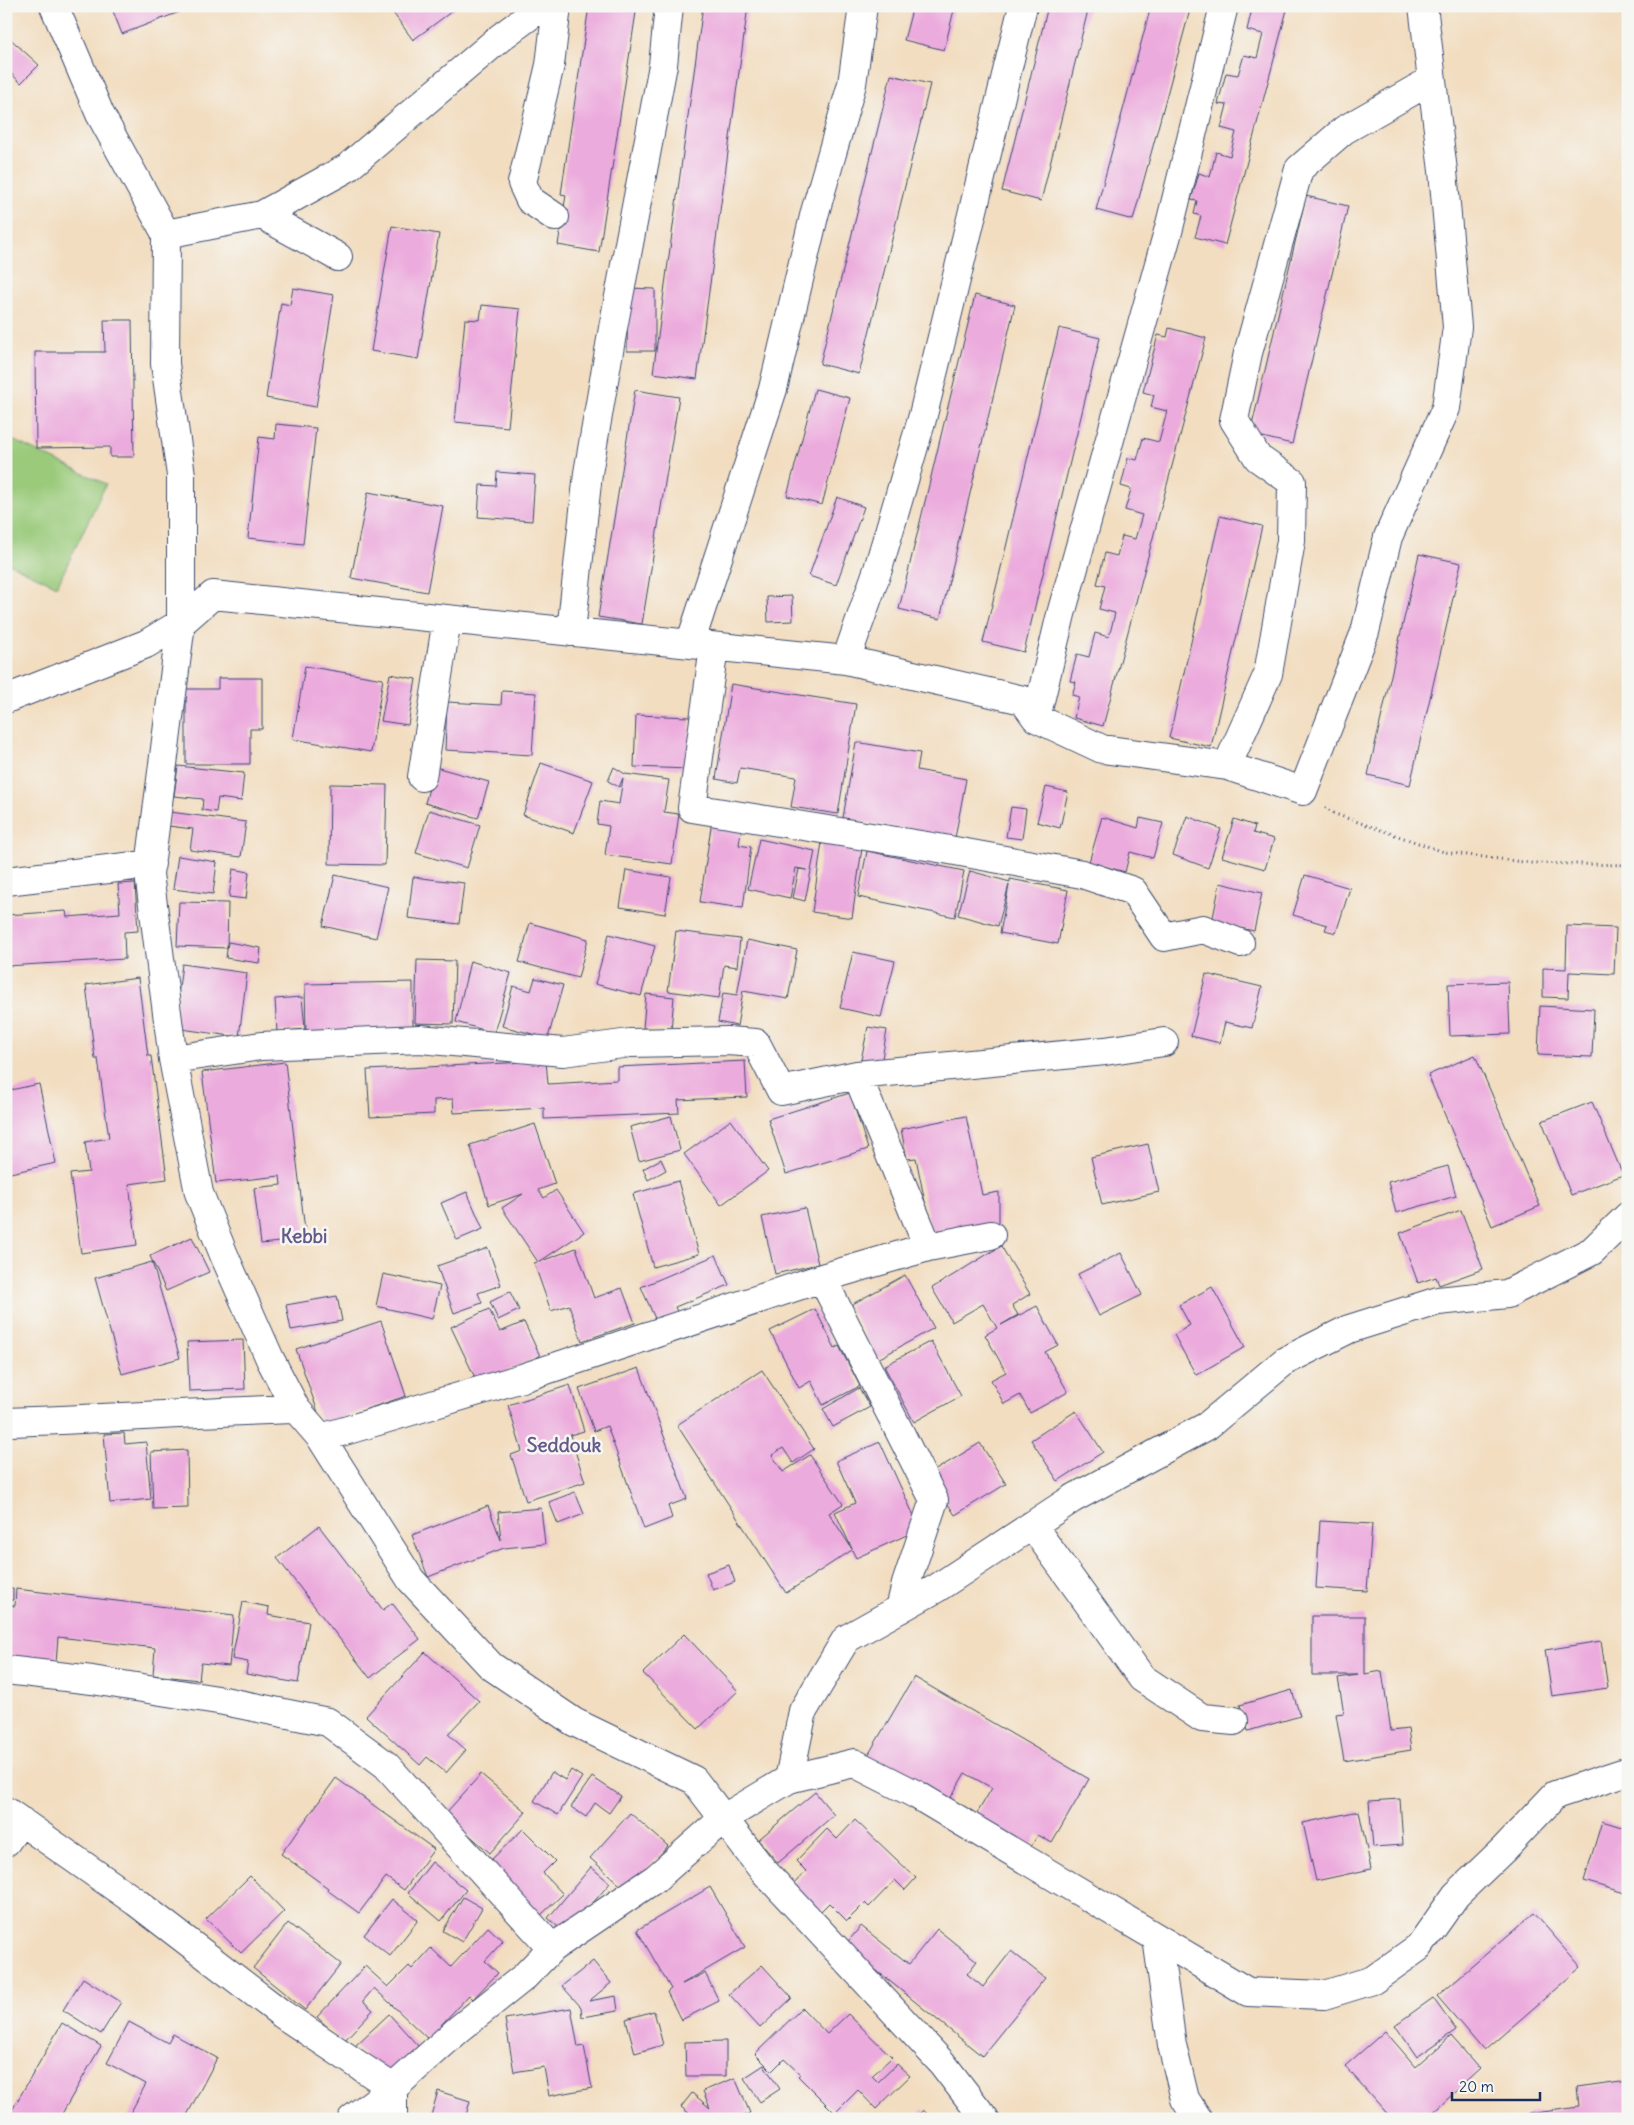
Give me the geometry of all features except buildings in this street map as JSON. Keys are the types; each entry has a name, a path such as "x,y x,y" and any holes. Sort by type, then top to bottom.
{"street":[{"path":"54,6 100,114 166,234 165,364 181,475 181,623 149,874 173,1059 199,1193 270,1358 296,1408 320,1438 411,1580 491,1666 574,1722 694,1780 762,1869 942,2063 985,2119"},
{"path":"166,234 262,215 347,168 501,37 543,6"},
{"path":"555,217 530,200 522,183 550,65 557,6"},
{"path":"571,632 588,473 663,65 669,6"},
{"path":"864,6 852,84 815,212 772,390 702,645 692,808 933,847 1082,874 1133,891 1164,937 1203,930 1240,943"},
{"path":"846,660 878,569 922,419 1023,6"},
{"path":"1036,718 1062,614 1169,228 1224,6"},
{"path":"6,699 146,644 181,623 213,595 846,660 1023,700 1036,718 1102,748 1227,766 1303,791 1365,632 1388,537 1446,408 1457,327 1443,170 1430,81 1422,6"},
{"path":"1227,766 1268,674 1291,540 1292,482 1258,458 1234,420 1248,353 1299,170 1344,130 1430,81"},
{"path":"262,215 338,257"},
{"path":"422,777 447,620"},
{"path":"6,881 151,864"},
{"path":"173,1059 262,1046 420,1039 564,1052 630,1044 727,1041 756,1043 781,1091 856,1075 1105,1051 1164,1042"},
{"path":"856,1075 928,1247"},
{"path":"789,1779 802,1711 846,1639 936,1588 1072,1499 1206,1426 1285,1361 1349,1329 1438,1301 1507,1294 1592,1251 1628,1216"},
{"path":"320,1438 522,1378 822,1278 928,1247 991,1235"},
{"path":"822,1278 934,1500 906,1584 900,1609"},
{"path":"6,1422 104,1419 296,1408"},
{"path":"1032,1525 1142,1678 1202,1718 1234,1722"},
{"path":"6,1670 111,1683 224,1701 328,1722 386,1765 552,1948"},
{"path":"352,2119 393,2088 459,2029 524,1977 552,1948 656,1878 724,1818 789,1779 854,1763 917,1795 1248,1992 1324,1995 1373,1980 1419,1947 1456,1895 1504,1849 1555,1795 1622,1773 1628,1773"},
{"path":"11,1825 136,1902 282,2014 393,2088"},
{"path":"1157,1938 1172,2045 1185,2099 1198,2119"},
{"path":"393,2088 393,2119"}],"path":[{"path":"1303,791 1335,814 1444,852 1531,863 1628,865"}],"green space":[{"path":"6,437 106,484 57,586 6,562"}],"district":[{"name":"Kebbi","path":"304,1236"},
{"name":"Seddouk","path":"564,1445"}]}
